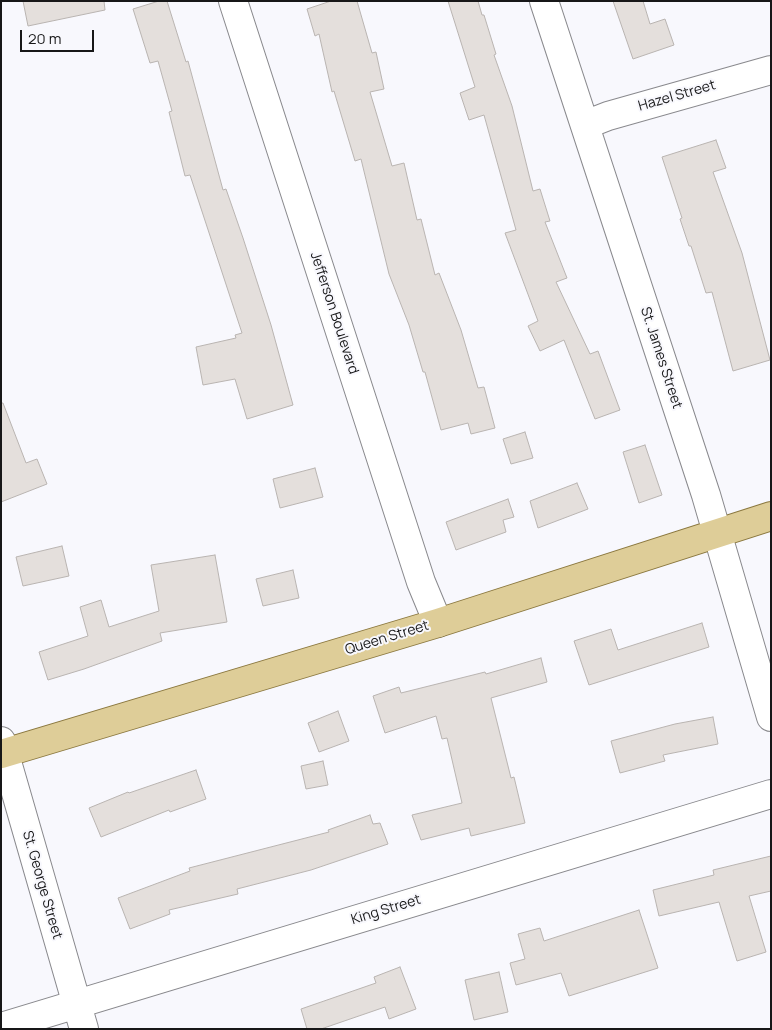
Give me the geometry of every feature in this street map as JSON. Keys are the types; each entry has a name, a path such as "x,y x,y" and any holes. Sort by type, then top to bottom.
{"main road":[{"name":"Queen Street","path":"3,749 438,623 771,516"}],"street":[{"name":"Jefferson Boulevard","path":"233,1 420,582 438,623"},
{"name":"St. James Street","path":"544,1 717,533 771,717"},
{"name":"Hazel Street","path":"585,125 608,116 771,70"},
{"name":"St. George Street","path":"3,749 80,1016"},
{"name":"King Street","path":"1,1028 80,1016 771,794"}],"building":[{"path":"23,1 104,1 105,10 28,26"},
{"path":"159,1 167,1 186,62 188,61 223,190 226,189 243,238 271,325 293,405 247,419 235,379 203,385 196,347 236,338 235,335 242,333 190,175 185,176 169,112 172,111 158,61 150,63 133,9"},
{"path":"331,1 357,1 372,53 376,52 384,89 370,92 392,166 404,163 417,220 421,219 435,275 439,273 461,330 478,388 484,387 495,428 471,434 468,423 441,430 425,372 423,372 409,325 389,274 361,159 355,161 334,91 332,92 319,34 315,36 307,9"},
{"path":"448,1 478,1 482,15 484,15 496,54 494,55 512,106 533,191 540,189 550,221 545,222 567,278 556,282 590,354 598,351 620,410 595,419 564,340 540,351 528,326 538,321 505,233 516,230 484,115 469,120 460,93 475,87"},
{"path":"613,1 643,1 650,24 665,19 674,45 633,59"},
{"path":"716,140 726,168 713,172 742,253 770,360 733,371 712,292 706,293 680,219 682,218 662,157"},
{"path":"1,403 3,403 26,463 37,459 47,484 1,502"},
{"path":"525,432 533,458 511,464 503,439"},
{"path":"645,445 662,495 639,503 623,452"},
{"path":"315,468 323,497 280,508 273,479"},
{"path":"577,483 588,509 538,528 530,501"},
{"path":"508,499 514,517 503,520 506,532 456,550 446,522"},
{"path":"62,546 69,576 23,586 16,557"},
{"path":"215,555 227,622 160,633 162,641 48,680 39,652 88,636 80,607 101,600 109,627 159,611 151,565"},
{"path":"293,570 299,598 263,606 256,579"},
{"path":"702,623 709,647 589,685 574,641 611,629 618,650"},
{"path":"541,658 547,682 491,698 511,778 514,777 525,823 471,836 469,828 421,840 412,815 462,803 447,738 442,739 436,716 385,733 373,696 399,687 401,693 485,672 486,674"},
{"path":"338,711 349,741 319,752 308,723"},
{"path":"713,717 718,744 663,755 665,761 620,773 611,741 675,724"},
{"path":"323,761 328,785 306,789 301,766"},
{"path":"196,770 206,799 170,812 169,810 101,837 89,808 128,792"},
{"path":"370,815 373,824 380,823 388,844 311,870 237,889 238,894 169,910 170,914 130,929 118,898 190,871 189,868 329,832 328,830"},
{"path":"771,856 771,891 749,896 766,952 737,961 719,902 659,916 653,890 714,875 713,870"},
{"path":"639,910 658,968 569,996 561,973 516,985 510,963 525,959 518,934 540,928 544,941"},
{"path":"400,967 416,1009 389,1019 385,1007 321,1029 307,1029 301,1009 376,983 374,977"},
{"path":"499,972 508,1012 474,1020 465,980"}]}
